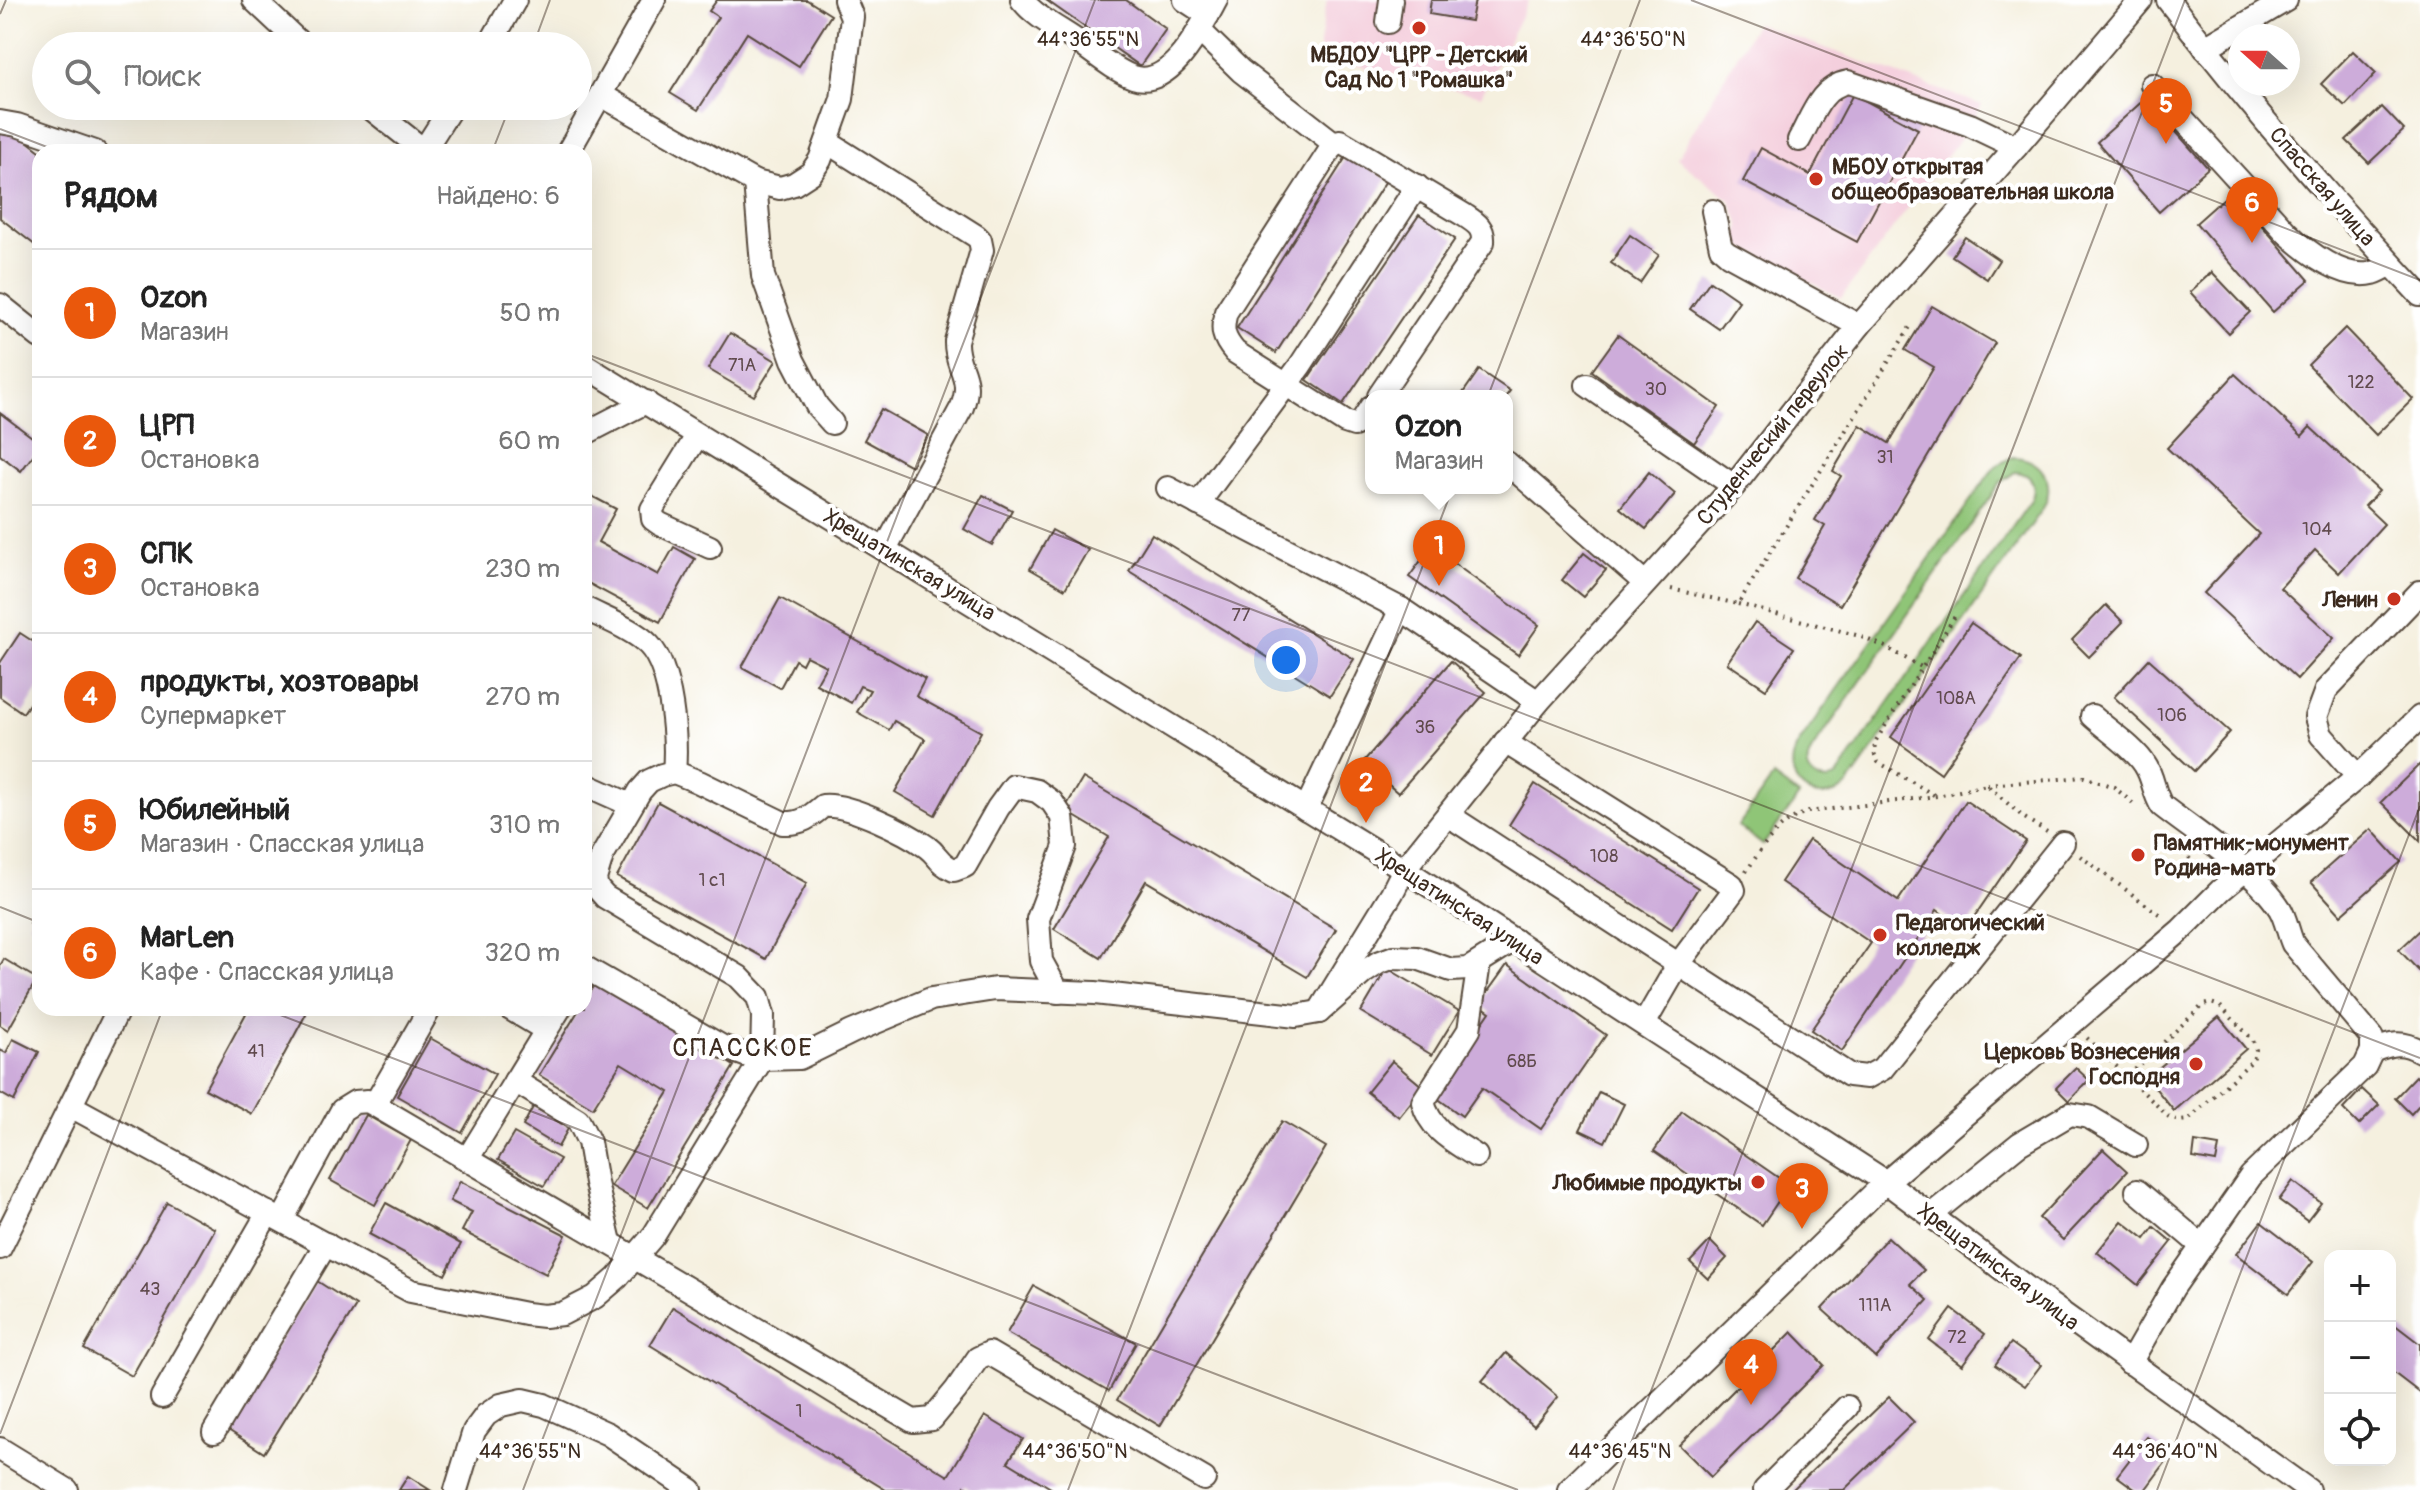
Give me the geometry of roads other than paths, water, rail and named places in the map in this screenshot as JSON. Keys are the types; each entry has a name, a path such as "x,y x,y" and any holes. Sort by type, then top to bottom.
{"street":[{"path":"254,0 288,32"},
{"path":"497,32 515,0"},
{"path":"592,111 654,0"},
{"path":"601,95 755,182 780,188 794,184 811,173 820,160 842,99 852,17 845,0"},
{"path":"1022,0 1116,69 1149,79 1163,74 1174,64 1208,15"},
{"path":"1185,0 1208,15 1241,71 1335,144"},
{"name":"Студенческий переулок","path":"1319,1012 1404,869 1505,742 1734,486 1859,326 2141,0"},
{"name":"Спасская улица","path":"2168,0 2306,168 2420,295"},
{"path":"2205,48 2286,0"},
{"path":"1799,140 1827,90 1836,84 1848,82 1970,125 2016,147"},
{"path":"2152,85 2304,249 2327,264 2359,273 2372,274 2391,264"},
{"path":"386,120 416,144"},
{"path":"429,144 444,120"},
{"path":"573,144 587,120"},
{"path":"0,122 72,144"},
{"path":"1365,416 1354,425 1345,422 1285,386 1235,352 1224,338 1222,326 1226,312 1335,144 1340,141 1481,228 1483,242 1383,390"},
{"path":"827,142 976,236 982,250 956,341 956,352 966,376 968,392 885,549"},
{"path":"755,182 763,276 793,360 817,406 832,423"},
{"path":"1198,504 1300,366 1417,186"},
{"path":"1713,211 1721,248 1728,254 1859,326"},
{"path":"0,305 32,331"},
{"name":"Хрещатинская улица","path":"592,370 1404,869 1644,1024 1886,1182 2308,1490"},
{"path":"1587,385 1734,486"},
{"path":"592,430 646,402"},
{"path":"697,436 652,509 653,519 710,547"},
{"path":"1513,468 1645,583"},
{"path":"1168,488 1401,609 1538,702"},
{"path":"2358,777 2321,735 2316,717 2326,690 2420,592"},
{"path":"1306,809 1401,609"},
{"path":"592,612 641,639 657,655 664,672 670,708 674,772"},
{"path":"2092,716 2143,761 2152,777 2154,794 2162,806 2245,871 2267,893 2282,911 2293,944 2372,1038 2372,1051 2365,1066 2251,1176 2173,1288 2130,1363"},
{"path":"1569,1490 1886,1182 2181,930 2221,890 2358,777 2420,717"},
{"path":"1505,742 1726,880 1734,890 1678,965 1644,1024"},
{"path":"71,1106 411,1291 544,1316 562,1314 595,1297 617,1278 654,1235 762,1059 763,1015 758,997 739,977 605,897 597,888 597,869 631,805 649,781 674,772 783,823 796,824 806,820 823,806 846,807 928,847 942,865 954,870 965,866 1014,786 1037,791 1052,802 1062,817 1065,846 1038,919 1041,961 1058,992"},
{"path":"592,788 631,805"},
{"path":"1448,815 1849,1075 1867,1077 1882,1069 2063,843"},
{"path":"592,973 721,1046 762,1059 799,1058 931,999 995,989 1095,993 1296,1016 1319,1012 1363,973 1394,957 1417,958 1451,970 1468,969 1514,940"},
{"path":"1476,1156 1433,1125 1426,1115 1423,1102 1469,1030 1479,963"},
{"path":"0,1248 115,1016"},
{"path":"375,1104 425,1016"},
{"path":"522,1016 546,1030"},
{"path":"468,1158 555,1016"},
{"path":"2372,1051 2395,1042 2420,1051"},
{"path":"515,1081 578,1120 589,1142 610,1242"},
{"path":"162,1397 342,1110 355,1102 368,1101 913,1421 932,1419 978,1358 989,1353 1204,1479"},
{"path":"1931,1215 2019,1144 2070,1114 2089,1117 2136,1145"},
{"path":"2137,1191 2202,1246"},
{"path":"214,1432 326,1244"},
{"path":"456,1490 474,1431 486,1415 501,1405 523,1400 544,1405 608,1434 691,1490"},
{"path":"1765,1490 1847,1407"},
{"path":"0,1449 67,1490"}],"place":[{"name":"МБДОУ \"ЦРР - Детский Сад № 1 \"Ромашка\"","path":"1419,28"},
{"name":"Юбилейный","path":"2166,144"},
{"name":"МБОУ открытая общеобразовательная школа","path":"1816,179"},
{"name":"MarLen","path":"2252,243"},
{"name":"Ozon","path":"1439,586"},
{"name":"Ленин","path":"2394,599"},
{"name":"ЦРП","path":"1366,823"},
{"name":"Памятник-монумент Родина-мать","path":"2138,855"},
{"name":"Педагогический колледж","path":"1880,935"},
{"name":"Церковь Вознесения Господня","path":"2196,1064"},
{"name":"Любимые продукты","path":"1758,1182"},
{"name":"СПК","path":"1802,1229"},
{"name":"продукты, хозтовары","path":"1751,1405"}],"district":[{"name":"СПАССКОЕ","path":"743,1047"}]}
